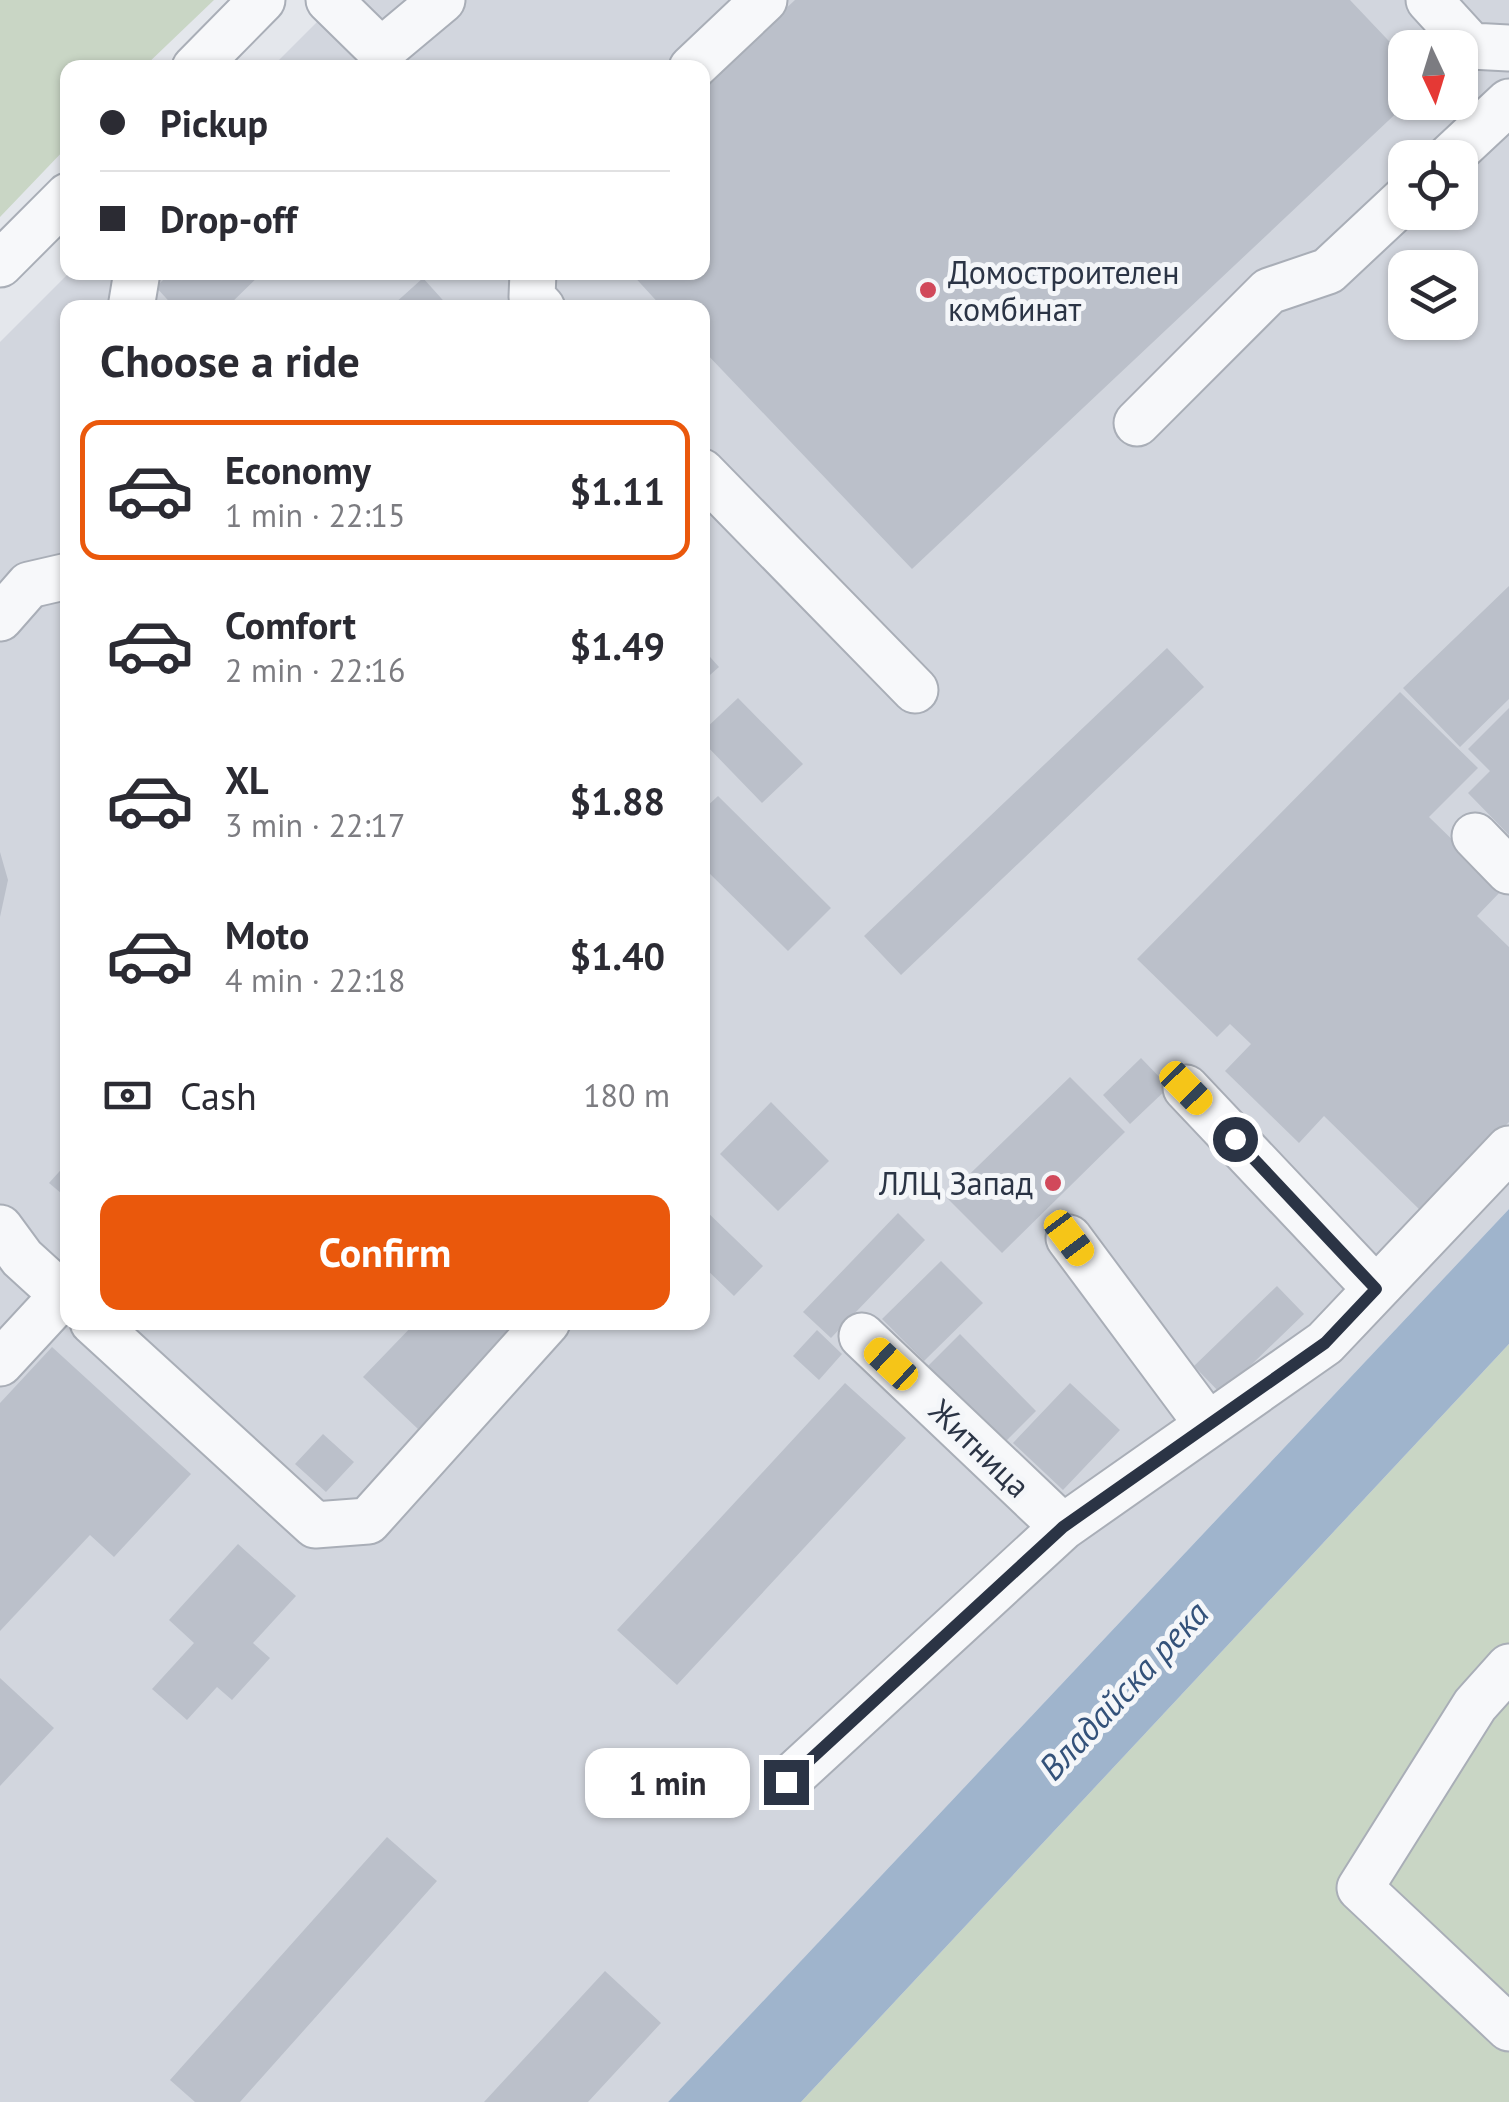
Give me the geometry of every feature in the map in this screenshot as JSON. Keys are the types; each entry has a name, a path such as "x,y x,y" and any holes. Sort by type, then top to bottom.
{"street":[{"path":"203,60 262,0"},
{"path":"329,0 382,51 442,0"},
{"path":"700,60 764,0"},
{"path":"1428,0 1471,46 1509,48"},
{"path":"1469,140 1509,102"},
{"path":"0,264 60,204"},
{"path":"1137,423 1269,290 1328,271 1388,215"},
{"path":"710,480 915,690"},
{"path":"0,618 29,584 60,578"},
{"path":"1474,836 1509,871"},
{"path":"1186,1088 1376,1289"},
{"path":"786,1782 1063,1527 1325,1343 1509,1149"},
{"path":"0,1228 22,1258 60,1293"},
{"path":"1069,1238 1208,1425"},
{"path":"0,1363 60,1317"},
{"path":"100,1330 315,1525 368,1521 539,1330"},
{"name":"Житница","path":"862,1336 1063,1527"},
{"path":"1509,1668 1475,1705 1360,1888 1509,2028"}],"shaded area":[{"path":"339,0 1509,0 1509,1209 668,2102 0,2102 0,342 62,280 710,280 710,60 279,60"}],"green space":[{"path":"0,0 214,0 151,60 60,60 60,154 0,217"},
{"path":"1509,1344 1509,2102 801,2102"}],"water":[{"name":"Владайска река","path":"1509,1209 1509,1344 801,2102 668,2102"}],"building":[{"name":"Домостроителен комбинат","path":"795,0 1350,0 1388,40 1389,120 912,569 710,357 710,300 656,300 637,280 710,280 710,80"},
{"path":"163,280 255,280 234,300 168,300 156,287"},
{"path":"425,280 443,300 399,300"},
{"path":"1509,586 1509,699 1460,747 1403,688"},
{"path":"1167,648 1204,687 901,975 864,936"},
{"path":"710,657 719,667 710,675"},
{"path":"1400,692 1478,768 1429,817 1503,889 1477,916 1509,947 1509,1122 1421,1211 1324,1116 1299,1143 1225,1071 1251,1044 1230,1024 1217,1037 1137,959"},
{"path":"738,698 803,764 762,803 710,749 710,724"},
{"path":"1509,708 1509,835 1468,793 1490,771 1468,749"},
{"path":"718,796 831,908 788,951 710,874 710,804"},
{"path":"0,852 8,880 0,917"},
{"path":"1141,1058 1169,1087 1130,1124 1103,1095"},
{"path":"1070,1077 1125,1132 1002,1253 946,1197"},
{"path":"771,1102 829,1161 778,1211 720,1154"},
{"path":"60,1171 60,1192 49,1183"},
{"path":"898,1213 925,1240 831,1338 803,1312"},
{"path":"710,1215 763,1266 734,1296 710,1273"},
{"path":"941,1261 983,1303 924,1361 882,1319"},
{"path":"1277,1286 1304,1314 1221,1394 1194,1366"},
{"path":"408,1330 513,1330 418,1429 363,1377"},
{"path":"817,1330 842,1354 819,1380 793,1356"},
{"path":"960,1334 1036,1411 1004,1443 927,1367"},
{"path":"52,1347 191,1474 114,1557 90,1535 0,1631 0,1403"},
{"path":"845,1383 906,1438 677,1685 617,1630"},
{"path":"1070,1383 1120,1430 1063,1490 1013,1443"},
{"path":"323,1434 354,1462 326,1492 295,1464"},
{"path":"238,1544 296,1596 253,1643 270,1658 232,1700 217,1687 187,1720 152,1689 194,1643 169,1620"},
{"path":"0,1678 54,1728 0,1786"},
{"path":"387,1837 437,1881 240,2102 195,2102 170,2080"},
{"path":"605,1971 661,2023 588,2102 484,2102"}],"place":[{"name":"Домостроителен комбинат","path":"928,290"},
{"name":"ЛЛЦ Запад","path":"1053,1183"}],"route":[{"path":"786,1782 1063,1527 1325,1343 1376,1289 1235,1139"}]}
